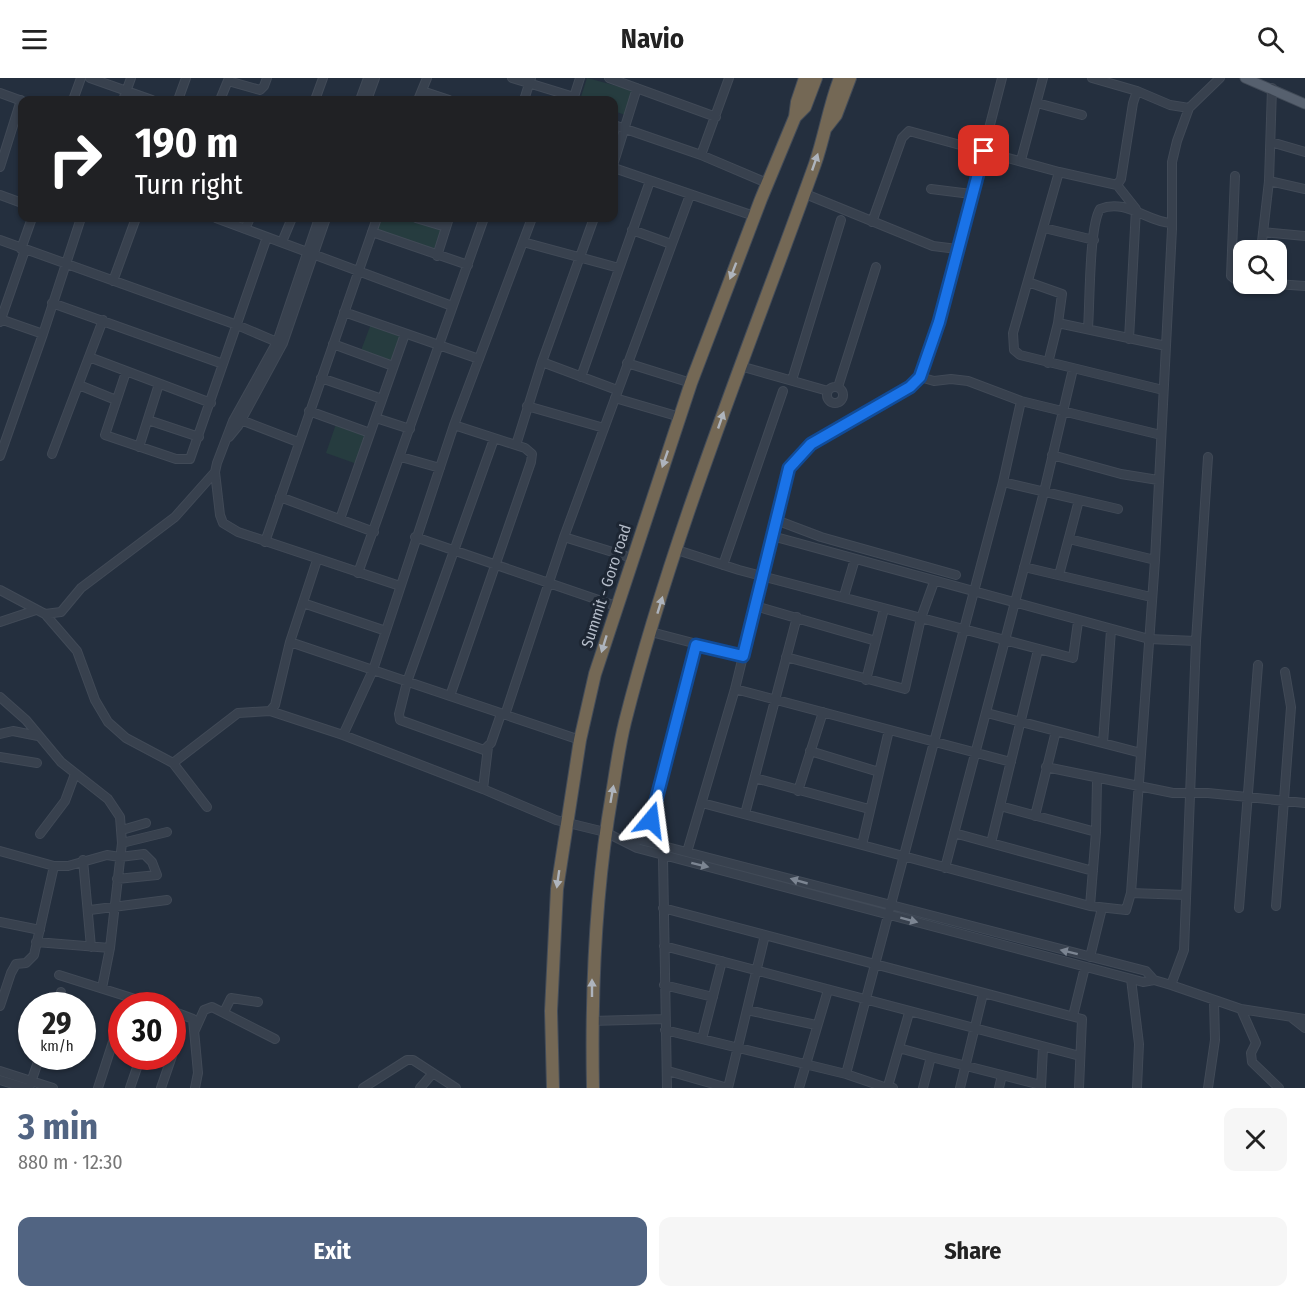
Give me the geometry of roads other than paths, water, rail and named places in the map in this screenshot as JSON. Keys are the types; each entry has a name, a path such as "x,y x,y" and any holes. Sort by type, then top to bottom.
{"highway":[{"path":"795,117 805,78"},
{"path":"795,117 805,107 816,78"},
{"path":"593,1088 591,1021 593,944 605,832 624,723 677,550 825,130 827,112 840,78"},
{"path":"825,130 836,116 850,78"},
{"name":"Summit - Goro road","path":"553,1088 551,1011 554,918 580,740 595,674 690,383 767,183 795,117"}],"main road":[{"path":"1245,78 1305,104"}],"street":[{"path":"74,96 81,78"},
{"path":"90,78 141,96"},
{"path":"124,96 130,78"},
{"path":"179,96 186,78"},
{"path":"222,96 228,79 260,90 267,78"},
{"path":"316,96 323,78"},
{"path":"361,96 368,78"},
{"path":"368,96 375,78"},
{"path":"420,96 427,78"},
{"path":"512,78 530,81 566,96"},
{"path":"574,96 580,78"},
{"path":"609,78 716,117"},
{"path":"701,155 729,78"},
{"path":"687,852 735,688 789,468 796,457 837,428 910,387 920,377 939,322 1002,78"},
{"path":"1021,160 1043,78"},
{"path":"1092,78 1137,91 1170,105 1190,108"},
{"path":"702,803 1090,906 1126,910 1131,893 1155,560 1166,346 1172,162 1177,141 1190,108 1220,78"},
{"path":"525,96 530,81"},
{"path":"618,150 637,88"},
{"path":"1262,240 1269,181 1272,88"},
{"path":"422,91 437,96"},
{"path":"1117,185 1121,179 1137,91"},
{"path":"0,93 18,100"},
{"path":"1037,103 1082,115"},
{"path":"0,167 18,113"},
{"path":"618,126 701,155 767,183"},
{"path":"872,222 906,132 1117,185 1136,209 1129,339"},
{"path":"1271,142 1305,153"},
{"path":"618,169 754,216"},
{"path":"1059,172 1013,333 1014,350 1020,355 1048,363 1163,390"},
{"path":"1233,240 1235,176"},
{"path":"581,377 650,181"},
{"path":"1269,181 1305,189"},
{"path":"931,189 971,194"},
{"path":"803,193 933,246 957,249"},
{"path":"0,195 18,202"},
{"path":"483,789 488,747 503,715 564,537 690,195"},
{"path":"1088,328 1096,215 1100,209 1136,209 1163,222 1171,223"},
{"path":"792,380 841,220"},
{"path":"31,222 0,320 43,334"},
{"path":"0,456 80,222"},
{"path":"113,281 135,222"},
{"path":"227,222 452,306"},
{"path":"245,229 248,222"},
{"path":"282,242 290,222"},
{"path":"228,438 241,420 283,343 319,222"},
{"path":"45,614 61,612 81,588 176,517 215,472 233,421 277,342 310,253 324,222"},
{"path":"265,542 376,222"},
{"path":"429,222 446,227"},
{"path":"437,256 448,222"},
{"path":"358,573 483,222"},
{"path":"343,735 373,670 415,537 454,425 530,222"},
{"path":"516,445 542,362 593,222"},
{"path":"1044,228 1094,240"},
{"path":"632,230 671,244"},
{"path":"372,232 468,265"},
{"path":"1263,232 1305,236"},
{"path":"126,372 105,435 186,461 192,456 199,437 267,237"},
{"path":"0,240 237,324 277,342"},
{"path":"523,242 570,257 580,256 619,268"},
{"path":"1233,243 1233,277"},
{"path":"828,391 828,399 835,403 839,402 843,395 838,387 876,267"},
{"path":"1028,282 1062,294 1058,323 1048,363"},
{"path":"1287,285 1305,286"},
{"path":"52,303 223,364"},
{"path":"344,312 479,359"},
{"path":"52,454 102,320"},
{"path":"1058,323 1166,346"},
{"path":"340,519 405,334"},
{"path":"333,344 393,366"},
{"path":"89,357 211,402"},
{"path":"542,362 616,394 680,417"},
{"path":"627,363 690,383"},
{"path":"740,366 828,391 838,387"},
{"path":"945,868 1044,492 1073,369"},
{"path":"920,377 934,381 968,381 1021,401 1161,435"},
{"path":"321,378 382,399"},
{"path":"139,447 159,384"},
{"path":"79,385 116,400"},
{"path":"723,565 783,391"},
{"path":"846,1074 1003,482 1021,401"},
{"path":"527,406 604,428"},
{"path":"309,411 370,433"},
{"path":"376,418 410,429"},
{"path":"148,420 199,437"},
{"path":"241,420 298,442"},
{"path":"450,696 532,454 525,447 454,425"},
{"path":"488,747 477,749 400,720 399,714 407,682 494,439"},
{"path":"1052,455 1121,474 1158,480"},
{"path":"401,457 440,468"},
{"path":"1171,986 1184,950 1196,640 1208,457"},
{"path":"215,472 223,523 238,532 265,542 400,586"},
{"path":"1003,482 1118,509"},
{"path":"280,497 374,532"},
{"path":"1059,575 1079,501"},
{"path":"776,520 821,537 956,574"},
{"path":"772,536 1078,622 1149,639 1196,640"},
{"path":"415,537 616,606"},
{"path":"564,537 632,558"},
{"path":"1069,539 1155,560"},
{"path":"677,550 723,565 844,596 963,631 1073,658 1078,622"},
{"path":"844,596 855,559"},
{"path":"270,711 279,694 290,642 317,560"},
{"path":"1024,567 1151,597"},
{"path":"786,657 905,689 921,618 934,582"},
{"path":"0,590 45,614 77,651 95,700 114,730 173,763 207,807"},
{"path":"303,603 386,631"},
{"path":"755,606 876,640"},
{"path":"866,680 884,609"},
{"path":"0,622 36,610"},
{"path":"745,814 797,617"},
{"path":"1103,743 1112,630"},
{"path":"651,632 743,656"},
{"path":"290,642 580,740"},
{"path":"645,841 696,645"},
{"path":"991,843 1023,722 1038,650"},
{"path":"1239,908 1258,665"},
{"path":"1276,906 1291,707 1285,672"},
{"path":"735,688 1011,762"},
{"path":"0,697 17,711 61,762 108,799 120,817 123,830 122,843 110,948 102,988"},
{"path":"173,763 238,713 270,711 343,735 483,789 526,809 605,832 663,857 1146,971 1154,980 1241,1009 1305,1019"},
{"path":"798,791 823,712"},
{"path":"987,713 1141,753"},
{"path":"862,845 889,730"},
{"path":"0,734 13,731 38,736"},
{"path":"1035,816 1056,731"},
{"path":"810,751 879,772"},
{"path":"0,757 37,763"},
{"path":"1046,767 1097,780 1191,795 1208,793 1305,803"},
{"path":"40,834 65,801 75,774"},
{"path":"756,778 869,809"},
{"path":"1090,906 1096,832 1097,780"},
{"path":"1000,806 1096,832"},
{"path":"123,830 146,823"},
{"path":"122,843 167,831"},
{"path":"954,833 1093,871"},
{"path":"625,841 645,841 687,852 1085,967 1143,982 1154,980"},
{"path":"0,851 54,866 68,866 107,855 120,857 147,855 157,874 117,879"},
{"path":"663,857 667,1088"},
{"path":"83,860 90,910 91,947"},
{"path":"0,1006 10,973 16,964 30,961 34,955 54,866"},
{"path":"1131,893 1186,895"},
{"path":"90,910 167,900"},
{"path":"663,908 1082,1019 1079,1088"},
{"path":"1090,957 1102,908"},
{"path":"0,922 40,930"},
{"path":"668,1071 728,1088 765,935"},
{"path":"36,942 110,948"},
{"path":"664,946 909,1013 1080,1056"},
{"path":"702,1039 722,961"},
{"path":"1073,1016 1085,967"},
{"path":"59,975 114,992"},
{"path":"1131,979 1139,1044 1137,1088"},
{"path":"664,985 713,997"},
{"path":"799,1088 828,990"},
{"path":"960,1088 983,994"},
{"path":"224,1012 231,998 258,1002"},
{"path":"1208,1088 1215,1040 1214,1000"},
{"path":"195,1030 207,1007 224,1012 275,1039"},
{"path":"1241,1009 1256,1043 1251,1053 1252,1062 1279,1088"},
{"path":"747,1010 816,1025"},
{"path":"665,1030 846,1074 889,1087 909,1013"},
{"path":"1287,1015 1305,1028"},
{"path":"186,1016 193,1019 195,1030 198,1072 195,1088"},
{"path":"591,1021 665,1019"},
{"path":"899,1048 1041,1087 1043,1048"},
{"path":"98,1088 108,1057"},
{"path":"923,1088 931,1057"},
{"path":"363,1088 407,1060 413,1060 456,1088"},
{"path":"29,1086 35,1070"},
{"path":"130,1088 136,1070"},
{"path":"161,1088 167,1070"},
{"path":"0,1071 29,1086"},
{"path":"420,1088 433,1073"},
{"path":"999,1088 1002,1075"},
{"path":"0,1080 53,1088"}]}
